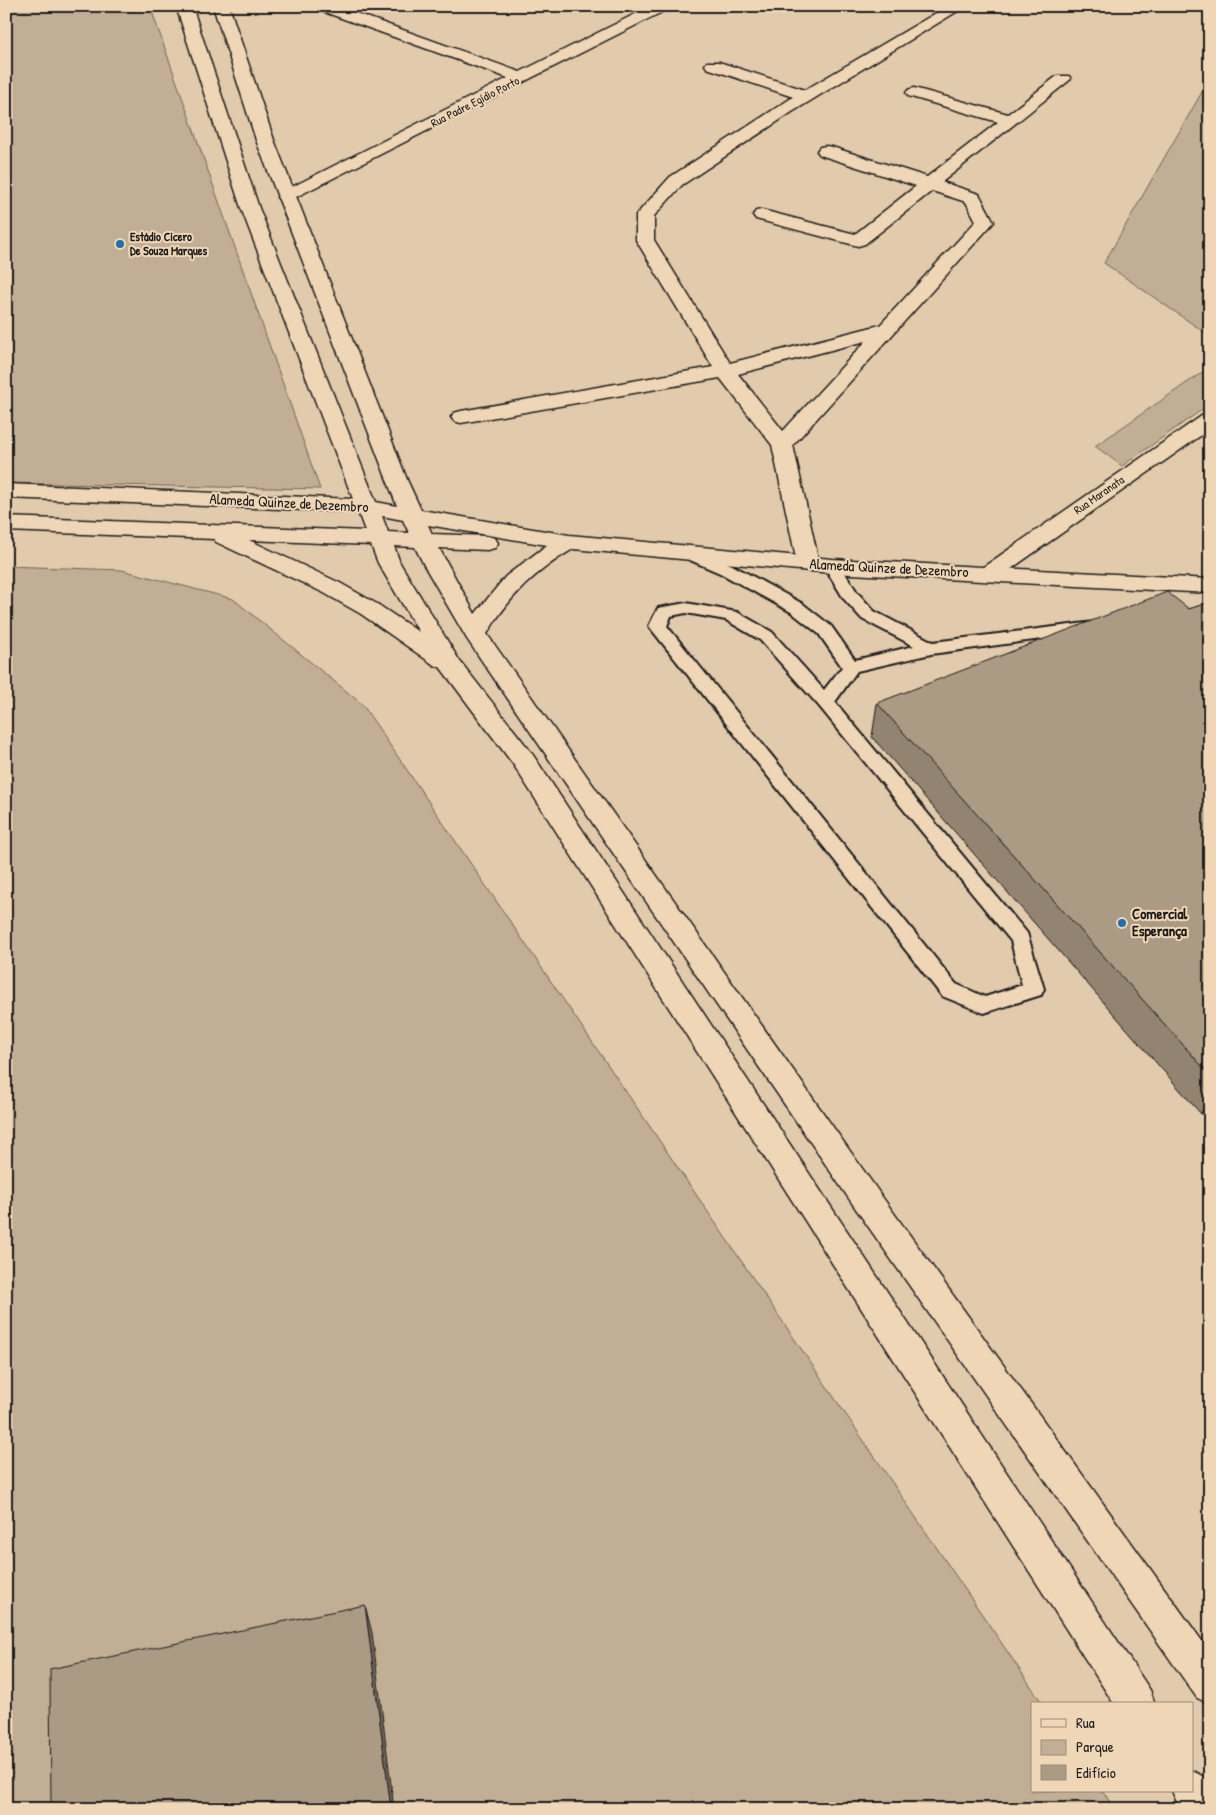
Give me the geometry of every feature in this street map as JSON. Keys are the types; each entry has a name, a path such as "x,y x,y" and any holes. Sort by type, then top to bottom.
{"main road":[{"path":"184,6 250,208 388,563 450,664 522,758 1135,1702"},
{"path":"220,6 265,140 370,413 418,529 475,634 867,1200 1210,1685"},
{"path":"322,6 522,78"},
{"path":"636,6 658,9"},
{"path":"808,563 782,444 725,371 645,240 646,215 676,181 807,96 959,6"},
{"name":"Rua Padre Egídio Porto","path":"286,196 658,9"},
{"path":"713,65 807,96"},
{"path":"762,215 858,240 1063,79"},
{"path":"914,93 1012,120"},
{"path":"782,444 985,222 973,198 826,151"},
{"path":"461,417 725,371 888,329"},
{"name":"Rua Maranata","path":"990,573 1210,419"},
{"name":"Alameda Quinze de Dezembro","path":"6,491 365,506 418,529 832,566 1210,586"},
{"name":"Alameda Quinze de Dezembro","path":"6,524 378,539 418,529"},
{"path":"214,532 332,588 369,609 450,664"},
{"path":"475,634 488,609 504,589 543,558 569,542"},
{"path":"1193,1792 1203,1809"}],"lane":[{"path":"689,553 726,568 796,608 825,630 851,667"},
{"path":"832,566 850,595 868,615 931,648"},
{"path":"686,608 731,616 766,636 825,702 1020,938 1034,989 984,1006 949,990 658,626 664,612 686,608"},
{"path":"825,702 851,667 931,648 1109,625"}],"green space":[{"name":"Estádio Cicero De Souza Marques","path":"6,6 150,6 320,489 6,483"},
{"path":"1210,78 1210,336 1104,263"},
{"path":"1210,367 1210,404 1122,466 1095,446"},
{"path":"6,566 122,570 233,599 362,704 1042,1702 1031,1702 1031,1792 1104,1792 1114,1809 6,1809"}],"building":[{"name":"Comercial Esperança","path":"1167,592 1189,609 1210,602 1210,1075 877,703"},
{"path":"365,1605 391,1809 51,1809 50,1669"}],"place":[{"name":"Estádio Cicero De Souza Marques","path":"120,244"},
{"name":"Comercial Esperança","path":"1122,923"}]}
